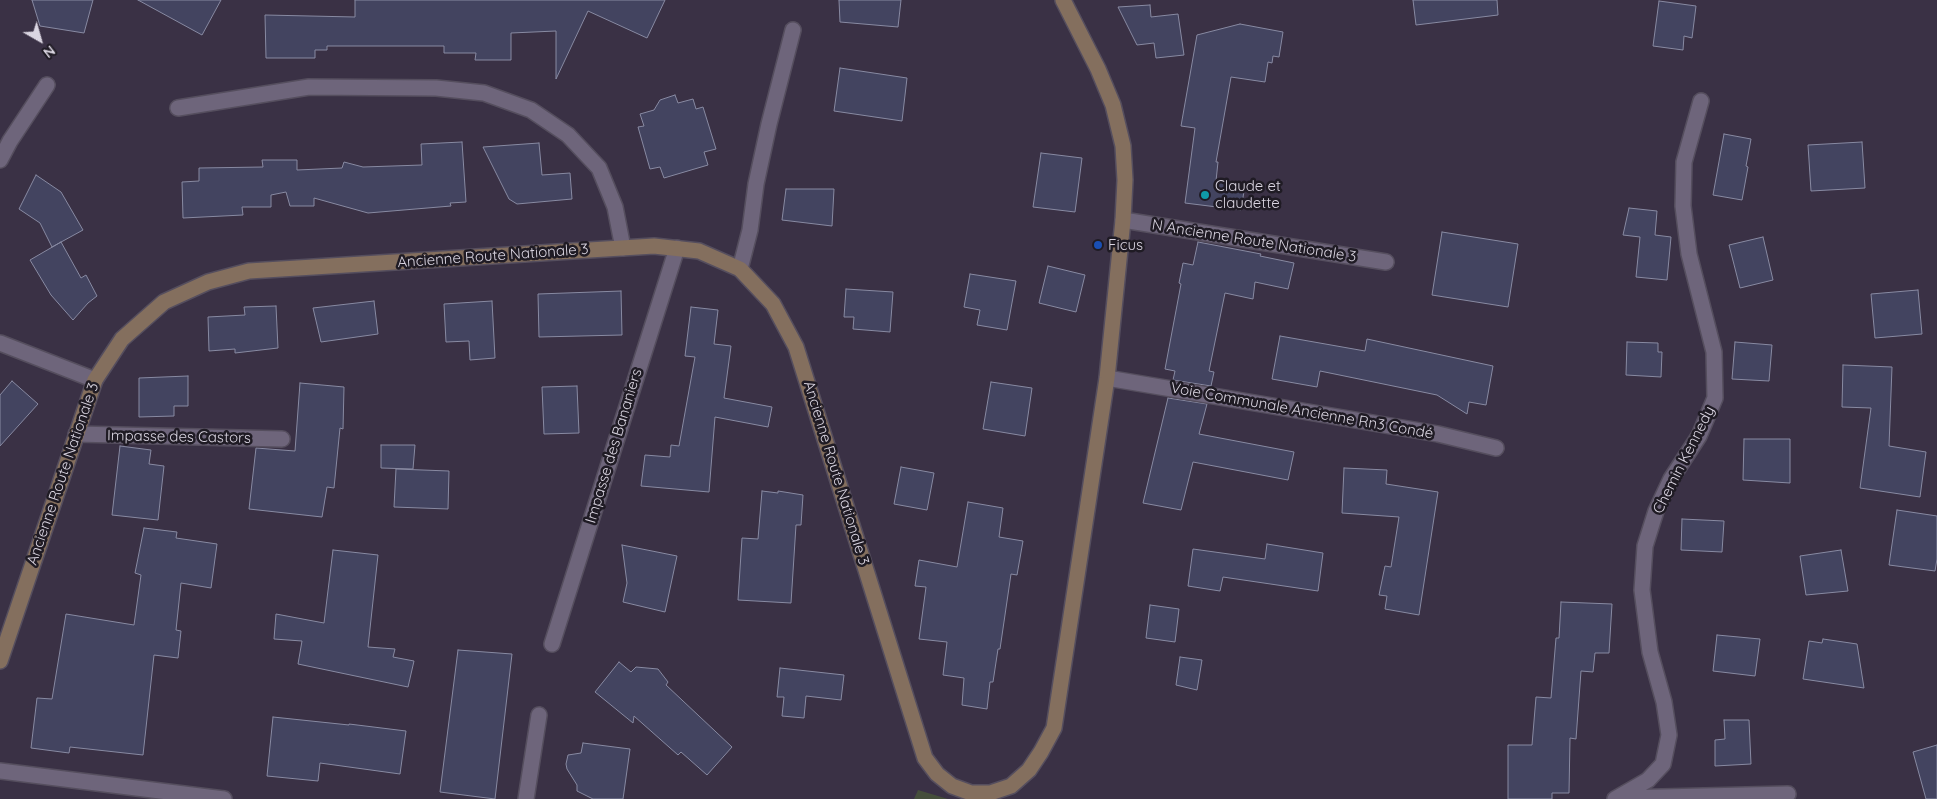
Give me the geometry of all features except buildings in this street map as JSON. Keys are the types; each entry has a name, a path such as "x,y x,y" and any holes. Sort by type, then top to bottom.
{"main road":[{"name":"Ancienne Route Nationale 3","path":"0,661 95,380 122,338 164,302 208,282 249,271 654,246 676,248 699,251 740,269 773,304 796,347 926,758 937,774 952,786 971,796 990,793 1011,786 1029,770 1042,752 1054,728 1107,378 1125,180 1123,146 1112,105 1098,69 1063,0"}],"street":[{"path":"740,269 750,230 756,184 765,141 793,30"},
{"path":"0,160 10,141 47,85"},
{"path":"178,108 310,87 436,88 484,93 531,110 568,135 598,168 614,207 623,248"},
{"name":"Chemin Kennedy","path":"1617,798 1648,780 1663,764 1669,735 1664,702 1650,652 1642,590 1645,546 1656,511 1667,487 1699,436 1715,398 1714,352 1689,254 1683,206 1684,162 1701,101"},
{"name":"N Ancienne Route Nationale 3","path":"1122,220 1386,262"},
{"name":"Impasse des Bananiers","path":"552,644 676,248"},
{"path":"0,343 95,380"},
{"name":"Voie Communale Ancienne Rn3 Condé","path":"1107,378 1438,434 1496,448"},
{"name":"Impasse des Castors","path":"76,434 282,439"},
{"path":"526,799 539,714"},
{"path":"0,771 224,799"},
{"name":"Chemin Kennedy","path":"1617,798 1788,794"}],"green space":[{"path":"918,790 948,799 914,799"}],"place":[{"name":"Claude et claudette","path":"1205,195"},
{"name":"Ficus","path":"1098,245"}]}
